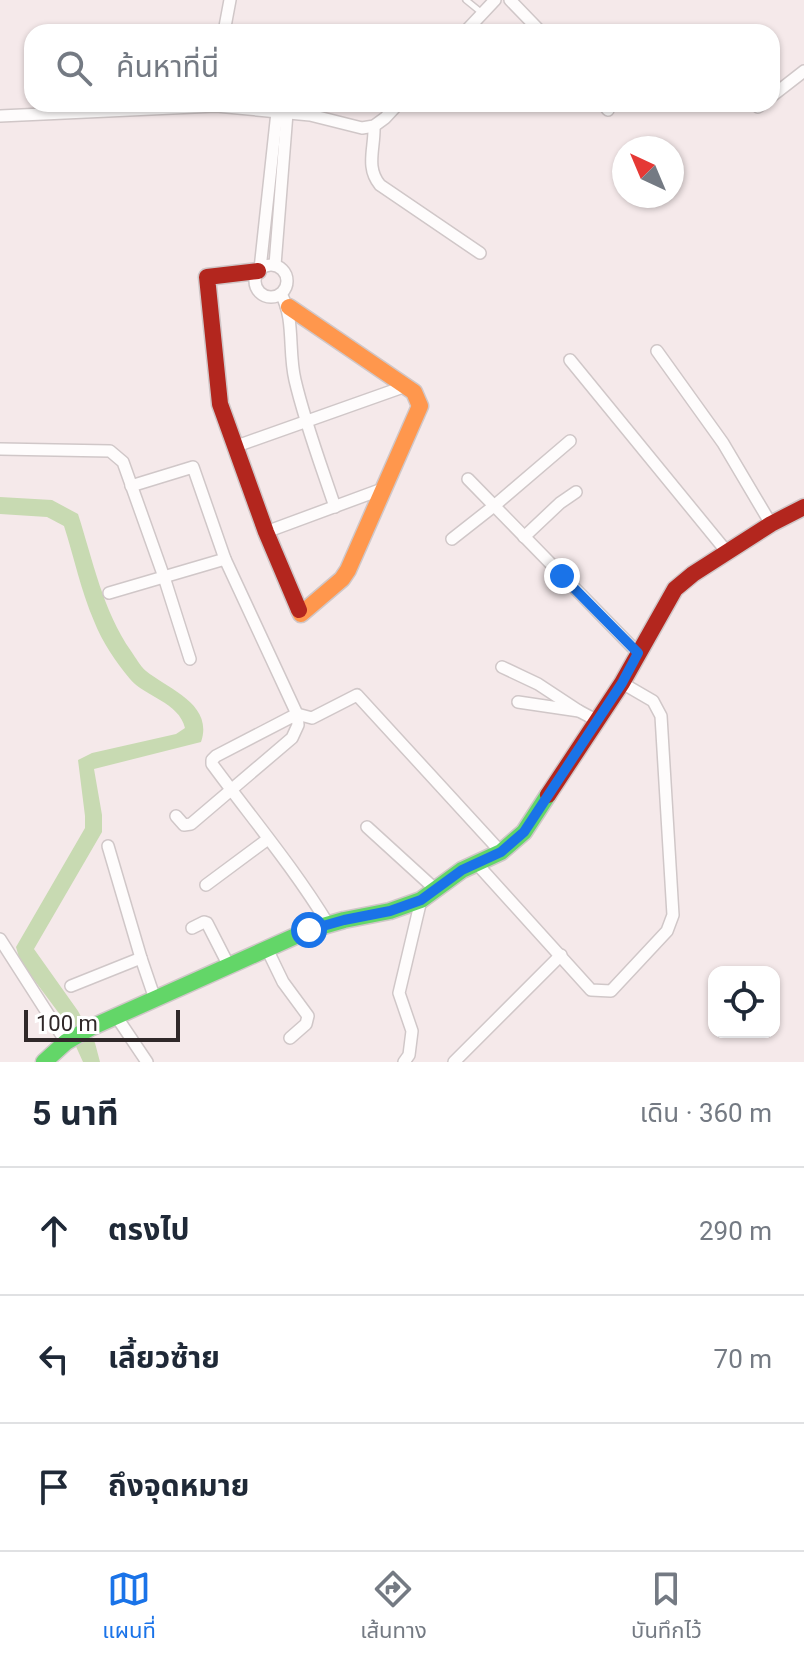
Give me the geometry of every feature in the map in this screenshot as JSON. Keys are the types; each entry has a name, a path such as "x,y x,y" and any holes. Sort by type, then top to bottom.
{"street":[{"path":"226,24 230,0"},
{"path":"474,24 495,0"},
{"path":"510,0 533,24"},
{"path":"780,90 804,71"},
{"path":"0,116 79,112"},
{"path":"282,112 310,115 362,128 374,126 391,112"},
{"path":"275,265 282,112"},
{"path":"282,112 259,270 255,281 258,291 285,301 406,386 414,392 420,406 348,570 342,579 301,614 266,532 220,404 207,277 259,270 267,265 283,269 288,279 285,301 291,357 306,423 335,507"},
{"path":"374,126 371,167 380,185 480,253"},
{"path":"657,351 723,443 771,524"},
{"path":"570,360 727,552"},
{"path":"234,447 406,386"},
{"path":"452,539 570,441"},
{"path":"0,449 110,451 123,462 190,659"},
{"path":"131,486 193,467 225,559 297,714 296,731 292,738 232,790 187,826 176,816"},
{"path":"468,479 638,653"},
{"path":"266,532 386,488"},
{"path":"524,537 576,492"},
{"path":"44,1062 68,1040 116,1016 309,930 390,911 421,900 462,870 501,852 524,832 622,683 675,589 771,524 804,507"},
{"path":"109,593 225,559"},
{"path":"502,667 538,684 596,720"},
{"path":"477,864 591,990 611,991 667,931 673,915 661,716 653,701 622,683"},
{"path":"328,924 308,890 212,764 214,758 297,714 312,718 357,695 501,852"},
{"path":"518,702 579,711"},
{"path":"367,827 435,889"},
{"path":"206,885 268,839"},
{"path":"108,846 155,999"},
{"path":"404,1062 409,1055 412,1031 399,993 421,900"},
{"path":"192,928 204,922 208,924 229,966"},
{"path":"1,941 68,1040"},
{"path":"267,949 283,982 307,1014 306,1024 290,1038"},
{"path":"454,1062 561,955"},
{"path":"71,986 141,958"},
{"path":"116,1016 147,1062"}],"lane":[{"path":"466,0 483,13"}],"shaded area":[{"path":"0,497 52,500 78,514 100,585 121,636 144,669 187,699 201,717 201,742 94,769 102,832 34,949 78,1011 95,1043 100,1062 83,1062 64,1020 20,961 16,947 85,828 78,760 92,753 176,734 185,728 176,712 130,679 105,644 85,598 64,526 47,517 0,514"}],"traffic: fast":[{"path":"44,1062 66,1042 90,1028 309,930 390,911 421,900 462,870 501,852 524,832 548,795"}],"traffic: slow":[{"path":"289,307 414,392 420,406 348,570 342,579 301,614 299,610"}],"traffic: jam":[{"path":"258,271 207,277 220,404 266,532 299,610"},
{"path":"548,795 622,683 675,589 771,524 804,507"}],"route":[{"path":"309,930 390,911 421,900 462,870 501,852 524,832 622,683 638,653 562,576"}]}
